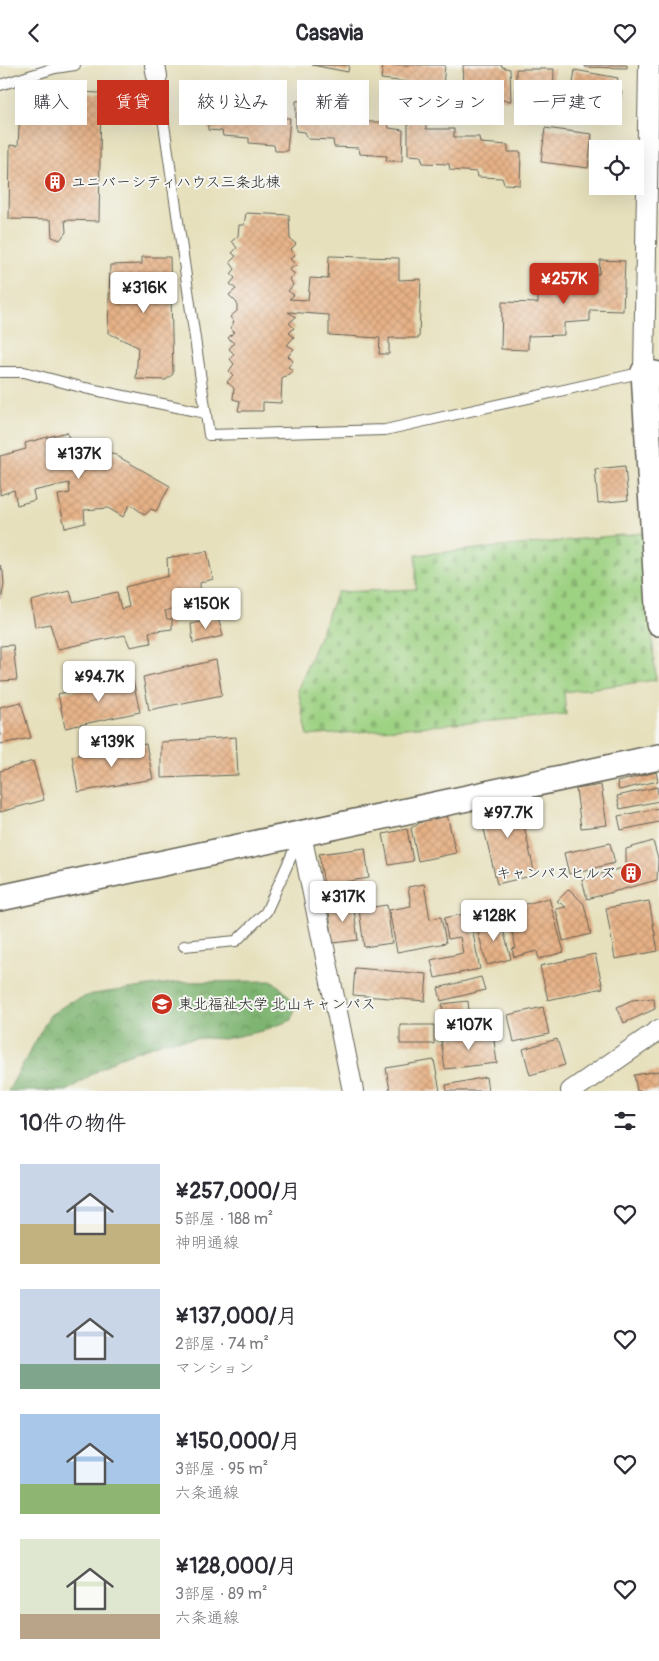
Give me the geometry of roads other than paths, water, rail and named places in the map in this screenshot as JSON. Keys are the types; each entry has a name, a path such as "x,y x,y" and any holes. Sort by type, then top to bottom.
{"street":[{"path":"648,65 653,110 651,373 659,623"},
{"path":"0,898 659,757"},
{"path":"301,834 353,1091"},
{"path":"572,1091 659,1030"}],"lane":[{"path":"0,85 55,68 75,65"},
{"path":"156,71 209,435 385,429 651,373"},
{"path":"0,372 24,372 206,413"},
{"path":"184,946 236,941 266,912 301,834"}],"place":[{"name":"ユニバーシティハウス三条北棟","path":"55,182"},
{"name":"キャンパスヒルズ","path":"631,873"},
{"name":"東北福祉大学 北山キャンパス","path":"162,1004"}]}
